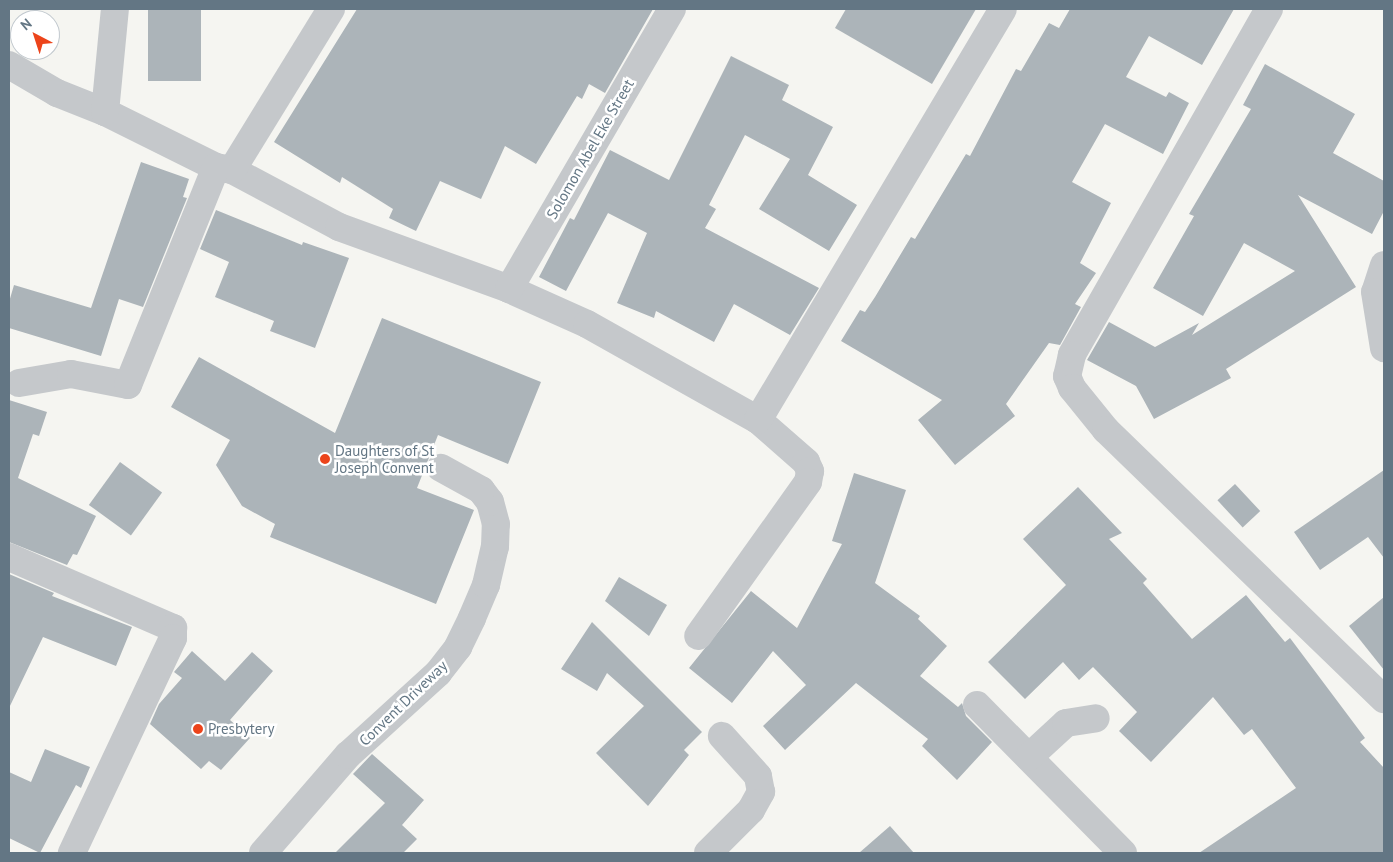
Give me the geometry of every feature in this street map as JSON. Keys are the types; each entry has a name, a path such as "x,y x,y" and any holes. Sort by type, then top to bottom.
{"street":[{"path":"105,112 115,9"},
{"path":"20,383 71,374 128,385 224,168 331,9"},
{"name":"Solomon Abel Eke Street","path":"509,289 672,9"},
{"path":"758,420 1003,9"},
{"path":"1269,9 1072,356 1067,376 1072,388 1106,430 1384,699"},
{"path":"9,65 56,92 105,112 224,168 339,227 509,289 587,324 758,420 806,462 810,471 808,482 698,636"},
{"path":"1384,265 1375,292 1384,348"},
{"name":"Convent Driveway","path":"263,853 348,755 438,674 458,648 486,585 495,547 496,524 490,502 481,490 441,468"},
{"path":"9,556 173,628 173,638 72,853"},
{"path":"977,705 1123,853"},
{"path":"1029,757 1066,723 1096,718"},
{"path":"708,853 751,810 761,792 758,776 722,736"}],"building":[{"path":"148,9 201,9 201,81 148,81"},
{"path":"357,9 653,9 605,93 589,84 582,99 577,96 536,164 505,146 481,199 440,181 416,231 389,218 393,209 342,177 340,183 274,142"},
{"path":"846,9 976,9 932,84 835,28"},
{"path":"1070,9 1234,9 1202,65 1149,36 1126,77 1166,97 1169,92 1189,103 1163,154 1105,124 1072,182 1111,203 1080,263 1096,273 1075,304 1081,307 1060,345 1049,343 1006,404 1015,416 955,465 918,420 942,400 841,341 860,310 865,312 911,237 915,239 966,154 970,156 1016,69 1021,71 1049,23 1059,28"},
{"path":"731,56 789,85 782,100 833,127 808,175 857,205 829,251 759,209 790,159 745,135 709,205 716,209 705,228 819,288 790,335 734,304 714,342 656,311 654,318 617,303 647,233 608,213 566,291 539,277 570,218 574,220 610,150 669,180"},
{"path":"1265,64 1355,114 1333,153 1384,181 1384,211 1372,234 1298,195 1356,287 1226,369 1231,378 1154,419 1136,386 1087,360 1109,322 1155,347 1199,323 1192,335 1295,271 1244,243 1203,316 1153,288 1194,216 1189,214 1251,109 1243,105"},
{"path":"141,162 189,179 183,197 187,198 143,307 119,299 101,356 9,328 9,302 14,285 91,308"},
{"path":"216,210 302,245 303,242 349,258 315,348 270,331 274,321 215,297 229,262 200,249"},
{"name":"Daughters of St Joseph Convent","path":"382,318 541,382 508,464 438,435 417,488 474,510 436,604 270,537 275,524 242,506 216,465 230,440 171,407 199,357 335,433"},
{"path":"9,400 47,412 39,436 33,434 18,478 96,516 77,555 73,554 67,565 9,542"},
{"path":"120,462 162,493 131,535 89,505"},
{"path":"1384,470 1384,558 1368,537 1320,570 1294,532"},
{"path":"854,473 906,490 875,583 920,616 918,619 947,646 920,676 958,707 962,703 966,716 992,742 957,780 922,746 928,739 856,683 785,750 763,726 806,685 773,651 732,703 689,668 751,591 797,628 842,544 832,541"},
{"path":"1235,484 1260,511 1243,527 1217,500"},
{"path":"1078,487 1122,533 1109,539 1147,579 1143,583 1192,639 1246,595 1285,642 1290,638 1365,738 1360,742 1384,768 1384,853 1199,853 1296,788 1252,729 1244,735 1213,697 1151,762 1119,731 1137,712 1093,667 1079,680 1063,662 1025,699 988,662 1066,585 1023,539"},
{"path":"9,574 54,593 52,596 132,627 116,666 43,637 9,708"},
{"path":"619,577 667,605 649,636 605,601"},
{"path":"1384,597 1384,670 1349,626"},
{"path":"592,622 702,732 684,750 689,755 648,806 596,753 644,706 607,673 597,691 561,669"},
{"name":"Presbytery","path":"192,651 225,681 252,652 273,671 230,720 250,738 221,770 209,761 201,769 150,724 159,704 182,678 174,672"},
{"path":"45,749 90,767 81,788 76,785 40,853 9,838 9,772 31,782"},
{"path":"372,754 424,800 402,825 417,839 403,853 335,853 385,803 353,774"},
{"path":"890,826 914,853 859,853"}],"place":[{"name":"Daughters of St Joseph Convent","path":"325,459"},
{"name":"Presbytery","path":"198,729"}]}
